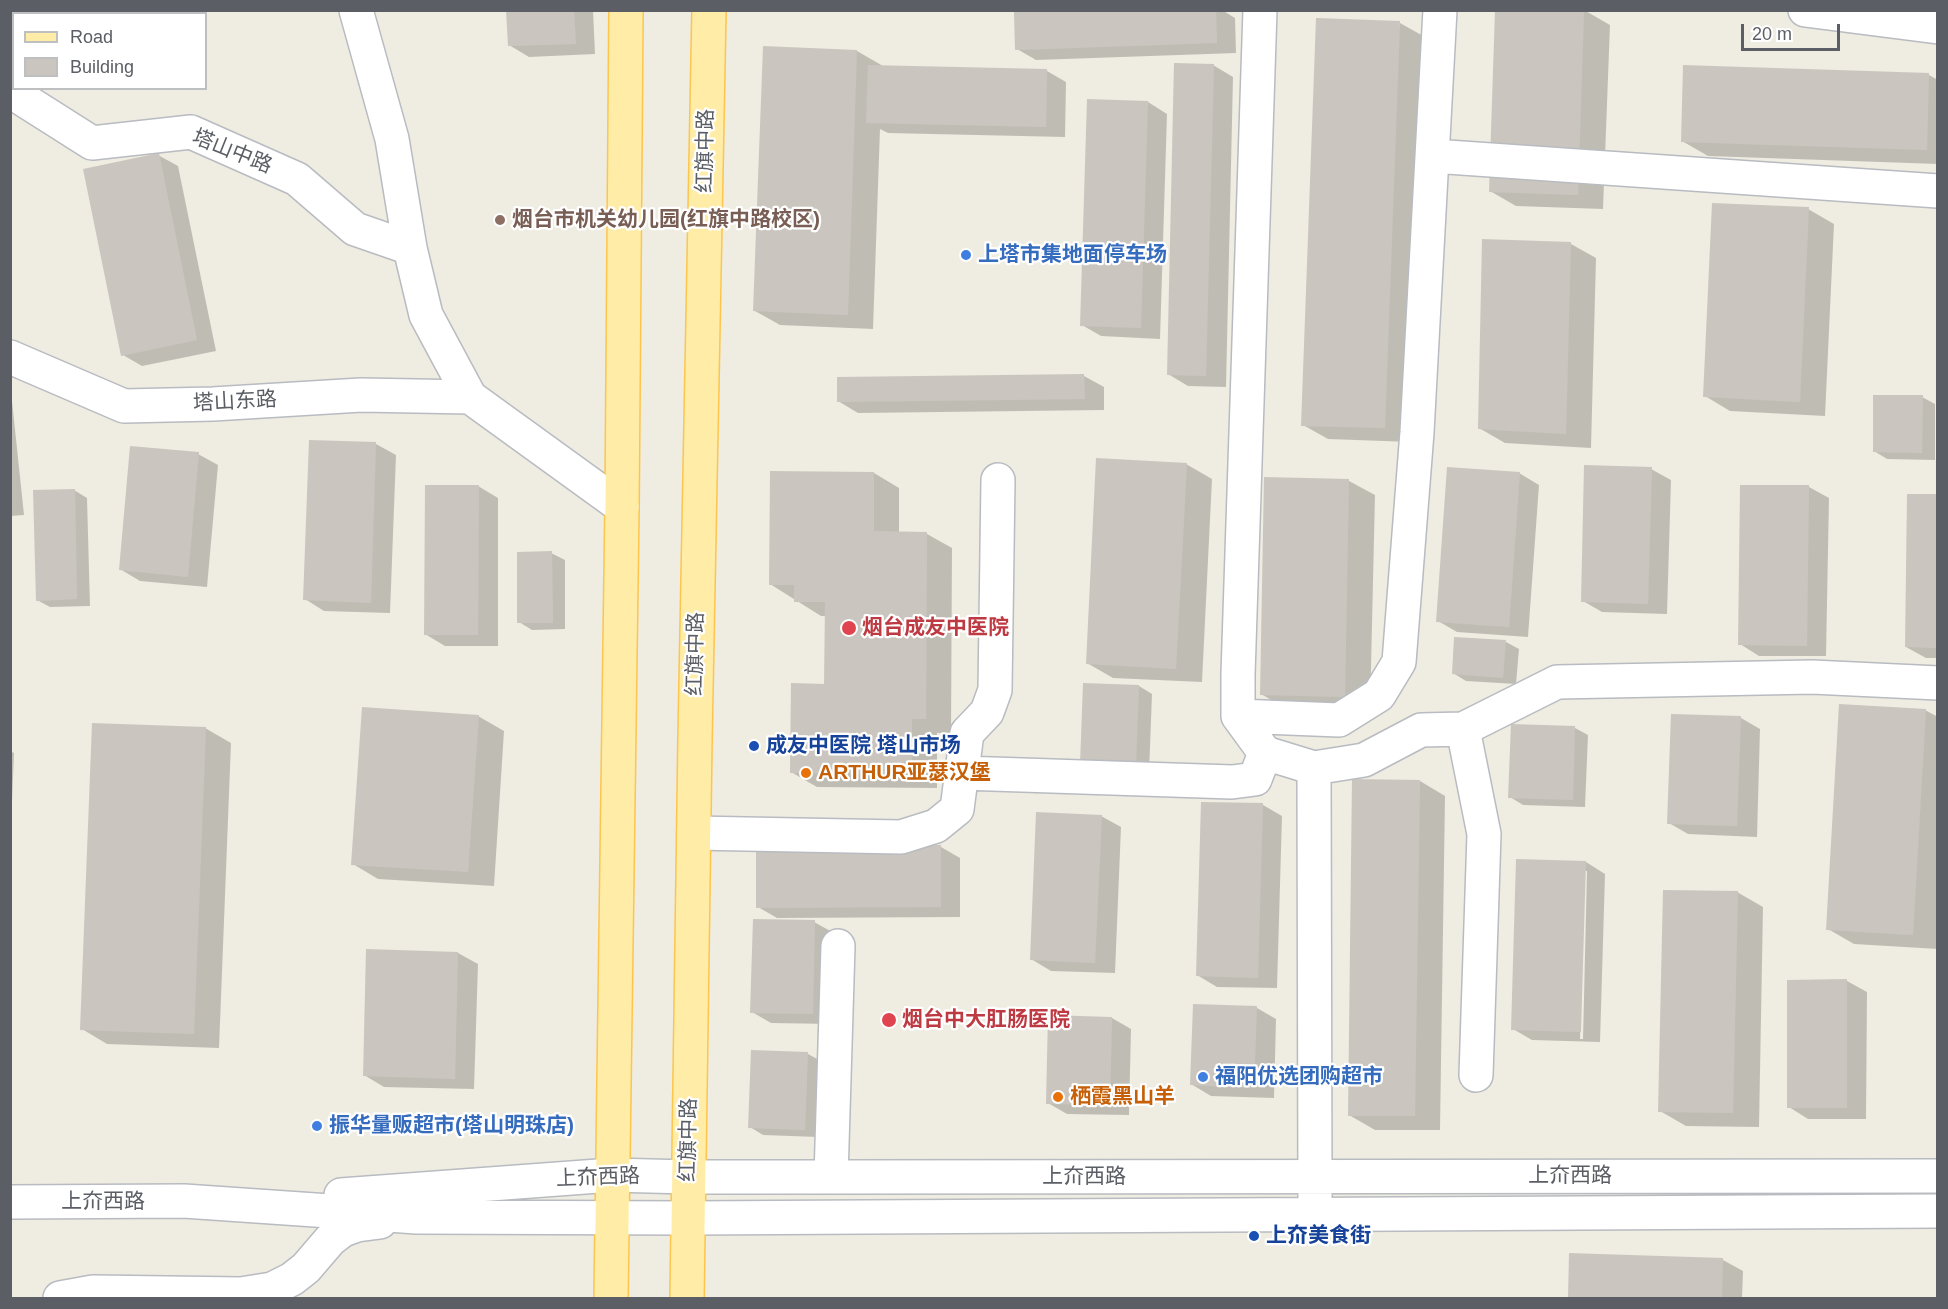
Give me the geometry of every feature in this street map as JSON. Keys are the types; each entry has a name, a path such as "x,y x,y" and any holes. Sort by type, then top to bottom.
{"main road":[{"path":"611,1299 626,10"},
{"name":"红旗中路","path":"687,1299 709,10"}],"street":[{"path":"356,10 393,139 410,248 426,315 470,397 622,507"},
{"path":"1260,10 1238,716 1265,753 1314,768 1365,760 1421,730 1463,729 1557,682 1812,677 1938,683"},
{"path":"1238,716 1339,720 1379,695 1399,662 1417,432 1440,10"},
{"path":"1805,10 1938,27"},
{"name":"塔山中路","path":"10,91 92,143 191,132 297,179 355,230 410,248"},
{"path":"1432,156 1938,191"},
{"name":"塔山东路","path":"10,357 124,406 213,404 362,395 470,397"},
{"path":"694,833 901,837 936,826 957,809 967,733 987,712 994,690 998,480"},
{"path":"1463,729 1484,834 1476,1075"},
{"path":"962,773 1232,782 1255,779 1265,753"},
{"path":"1314,768 1314,1176 1316,1215"},
{"path":"831,1177 838,945"},
{"name":"上夼西路","path":"418,1203 612,1174 688,1177 1938,1176"},
{"name":"上夼西路","path":"10,1202 418,1203 612,1218 1938,1211"},
{"path":"60,1299 93,1292 241,1294 272,1289 292,1279 306,1268 330,1240 343,1230 418,1203"}],"building":[{"path":"49,10 117,10 117,12 49,12"},
{"path":"506,10 574,10 576,44 508,46"},
{"path":"1216,10 1217,43 1015,50 1014,12"},
{"path":"1495,10 1584,10 1578,195 1489,192"},
{"path":"1316,18 1400,21 1385,428 1301,426"},
{"path":"763,46 857,50 848,315 753,311"},
{"path":"1174,63 1214,64 1206,376 1167,375"},
{"path":"868,65 1047,69 1046,127 866,123"},
{"path":"1683,65 1929,73 1927,150 1681,142"},
{"path":"1087,99 1148,101 1141,328 1080,326"},
{"path":"159,153 197,340 121,356 83,169"},
{"path":"1712,203 1809,207 1800,402 1703,397"},
{"path":"1482,239 1571,242 1566,434 1478,429"},
{"path":"1084,374 1085,399 837,402 837,377"},
{"path":"1873,395 1923,395 1922,453 1873,452"},
{"path":"309,440 376,442 371,603 303,600"},
{"path":"130,446 199,452 188,577 119,570"},
{"path":"1096,458 1187,463 1176,669 1086,664"},
{"path":"1584,465 1652,467 1648,604 1581,602"},
{"path":"1447,467 1520,472 1509,627 1436,622"},
{"path":"770,471 874,472 874,531 927,532 926,719 912,719 912,774 790,773 791,683 824,684 825,602 794,602 794,585 769,585"},
{"path":"1264,477 1349,479 1345,697 1260,695"},
{"path":"425,485 479,485 478,635 424,635"},
{"path":"1740,485 1809,485 1807,646 1738,645"},
{"path":"75,489 77,599 36,601 33,490"},
{"path":"1907,494 1938,494 1938,648 1905,647"},
{"path":"552,551 553,623 517,623 517,552"},
{"path":"1454,637 1506,640 1503,678 1452,674"},
{"path":"1083,683 1139,685 1136,766 1080,764"},
{"path":"1839,704 1926,709 1913,935 1826,930"},
{"path":"362,707 479,715 468,872 351,865"},
{"path":"1671,714 1741,716 1737,826 1667,824"},
{"path":"92,723 206,727 194,1034 80,1030"},
{"path":"1511,724 1575,726 1573,800 1508,798"},
{"path":"1352,779 1420,780 1415,1116 1348,1116"},
{"path":"1201,802 1263,803 1258,978 1196,976"},
{"path":"1036,812 1102,815 1095,963 1030,960"},
{"path":"941,845 941,907 756,908 756,846"},
{"path":"1516,859 1586,861 1581,1032 1511,1030"},
{"path":"1663,890 1738,891 1733,1113 1658,1112"},
{"path":"753,919 815,920 813,1014 750,1013"},
{"path":"366,949 458,952 455,1079 363,1076"},
{"path":"1847,979 1847,1108 1787,1108 1787,980"},
{"path":"1193,1004 1257,1006 1254,1088 1190,1085"},
{"path":"1048,1015 1112,1017 1110,1105 1046,1104"},
{"path":"751,1050 808,1052 805,1130 748,1128"},
{"path":"1569,1253 1723,1258 1722,1298 1568,1298"}],"place":[{"name":"烟台市机关幼儿园(红旗中路校区)","path":"500,220"},
{"name":"上塔市集地面停车场","path":"966,255"},
{"name":"烟台成友中医院","path":"849,628"},
{"name":"成友中医院 塔山市场","path":"754,746"},
{"name":"ARTHUR亚瑟汉堡","path":"806,773"},
{"name":"烟台中大肛肠医院","path":"889,1020"},
{"name":"福阳优选团购超市","path":"1203,1077"},
{"name":"栖霞黑山羊","path":"1058,1097"},
{"name":"振华量贩超市(塔山明珠店)","path":"317,1126"},
{"name":"上夼美食街","path":"1254,1236"}]}
